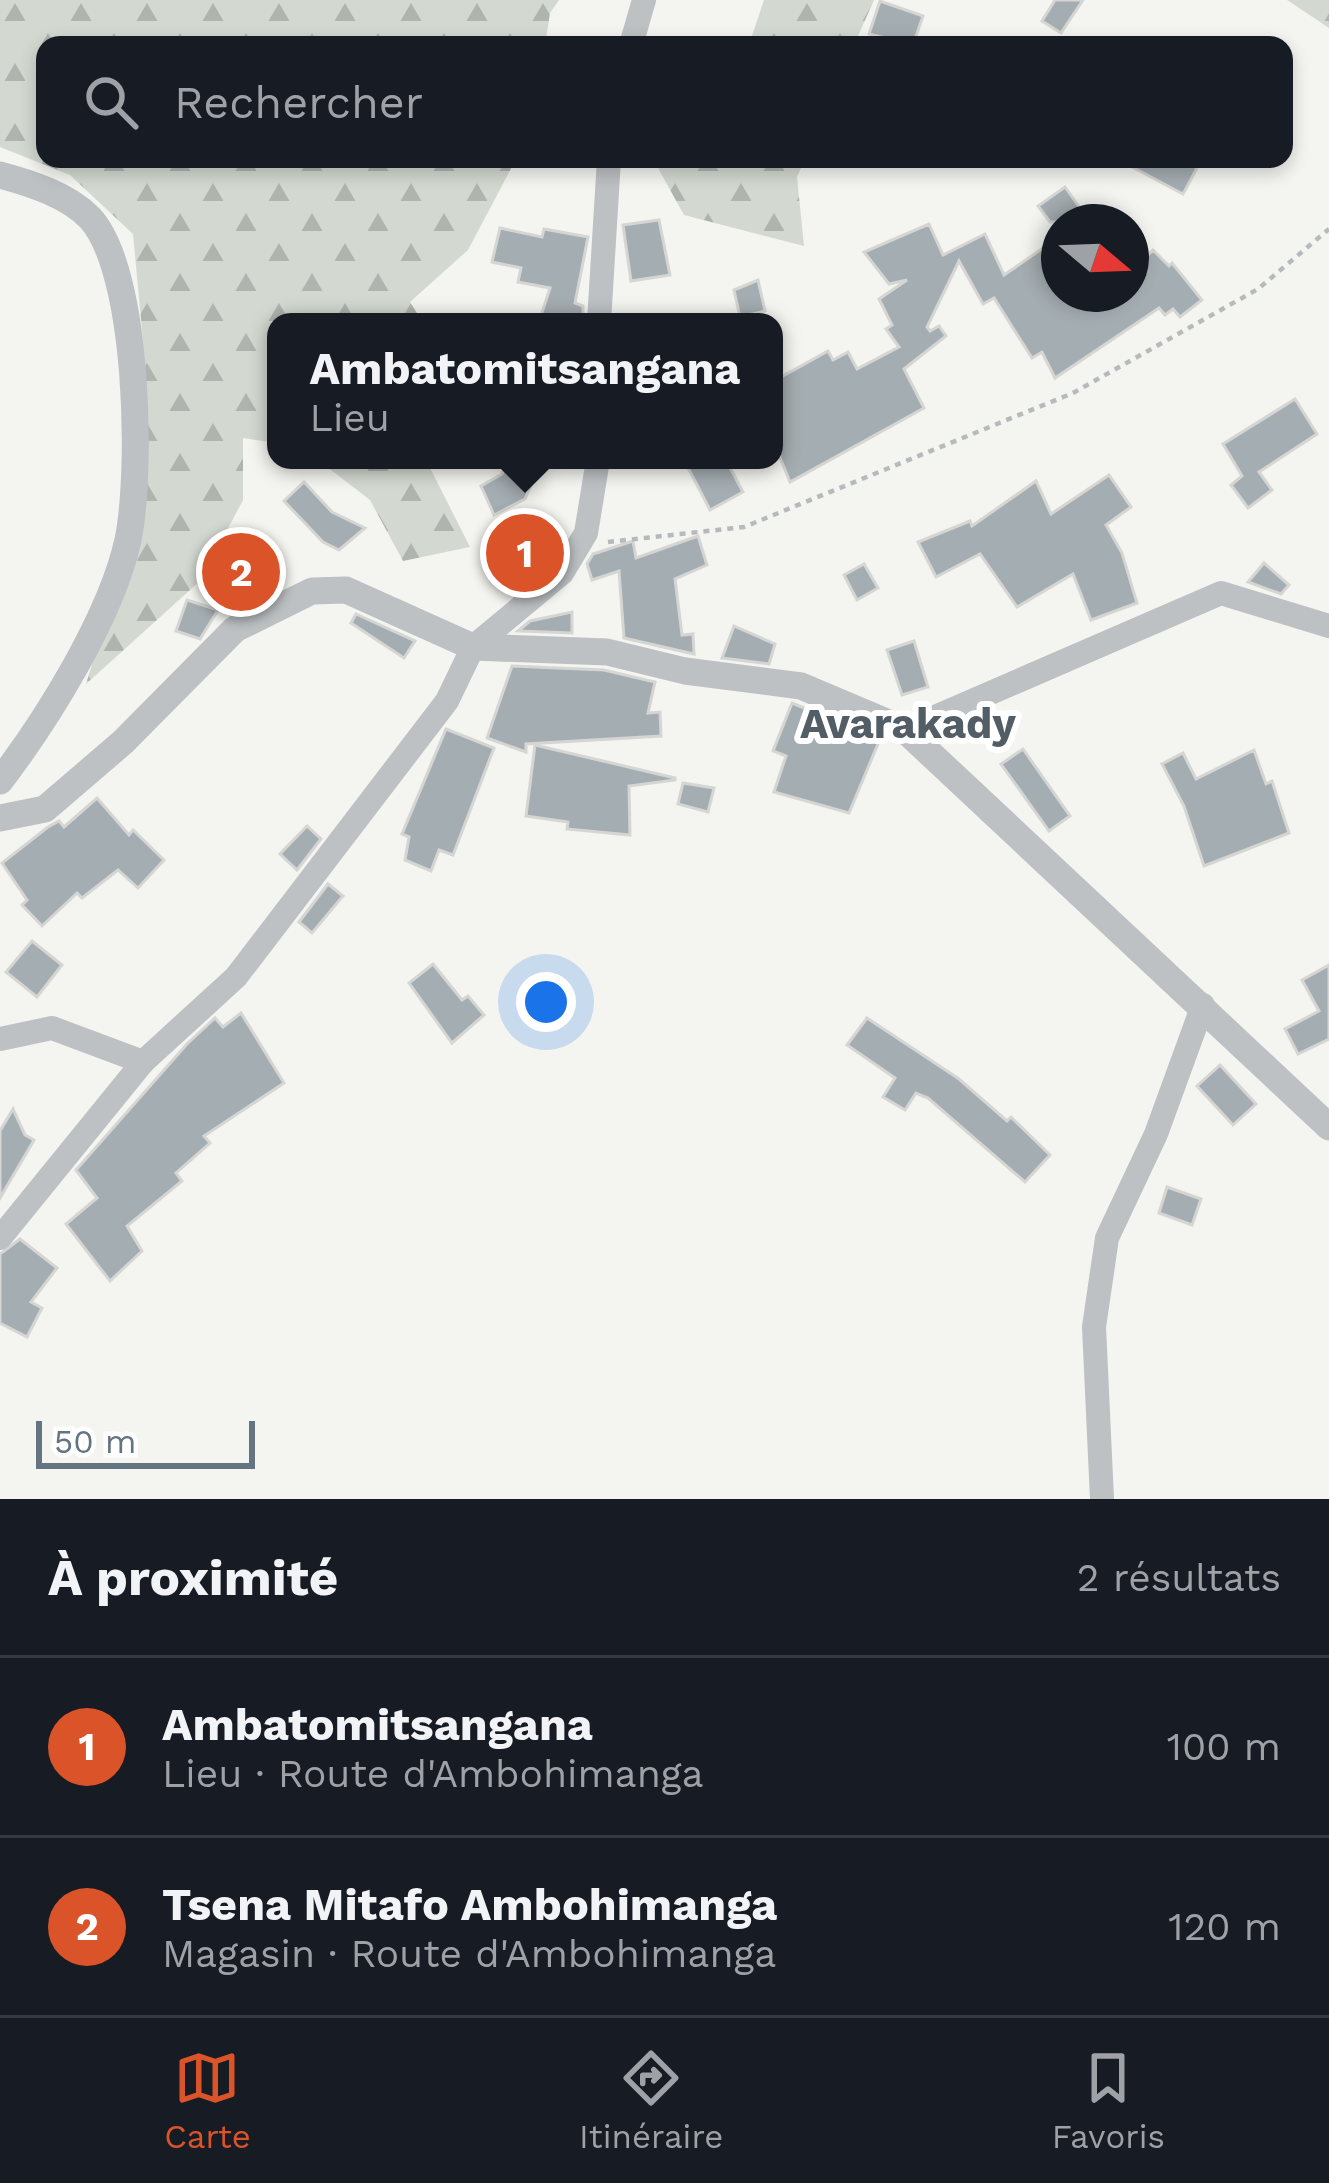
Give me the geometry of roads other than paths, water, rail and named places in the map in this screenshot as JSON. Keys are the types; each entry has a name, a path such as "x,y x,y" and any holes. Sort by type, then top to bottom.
{"street":[{"path":"634,36 644,0"},
{"path":"600,313 608,168"},
{"path":"0,175 39,186 91,219 127,316 136,374 128,538 101,615 0,781"},
{"path":"0,1238 143,1062 236,977 447,701 473,647 562,573 586,533 597,469"},
{"path":"0,818 45,809 123,742 235,629 312,591 346,590 473,647 607,652 685,671 801,686 905,730 1329,1127"},
{"path":"905,730 1221,593 1329,626"},
{"path":"1102,1499 1094,1328 1107,1238 1156,1134 1202,1005"},
{"path":"0,1039 52,1028 143,1062"}],"place":[{"name":"Ambatomitsangana","path":"525,553"},
{"name":"Tsena Mitafo Ambohimanga","path":"241,572"}],"district":[{"name":"Avarakady","path":"908,723"}]}
